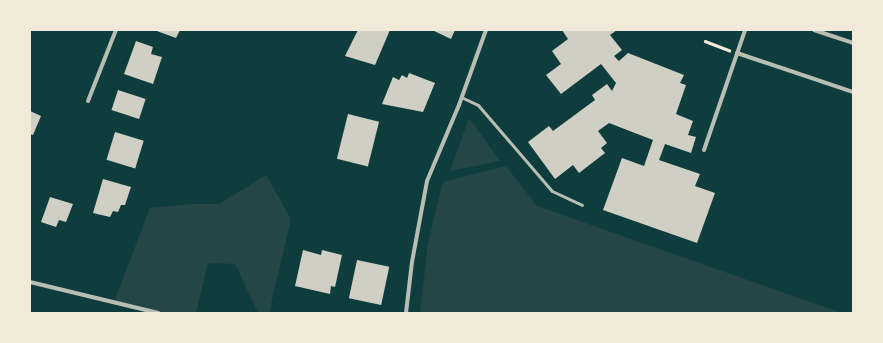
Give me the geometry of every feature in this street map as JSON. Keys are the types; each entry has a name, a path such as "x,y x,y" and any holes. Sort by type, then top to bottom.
{"street":[{"path":"88,101 116,30"},
{"path":"406,313 412,262 427,181 486,30"},
{"path":"704,150 745,30"},
{"path":"814,30 853,43"},
{"path":"737,53 853,92"},
{"path":"30,282 158,313"}],"lane":[{"path":"461,97 478,105 552,191 582,204"}],"path":[{"path":"705,41 737,53"}],"shaded area":[{"path":"469,118 500,161 450,171"},
{"path":"506,166 537,206 836,311 837,313 420,313 428,243 443,182"},
{"path":"266,175 291,219 269,313 258,313 235,264 208,263 196,313 158,313 114,302 150,208 191,204 219,204"}],"building":[{"path":"154,30 180,30 176,38"},
{"path":"358,30 390,30 375,65 345,56"},
{"path":"432,30 455,30 451,39"},
{"path":"562,30 617,30 610,35 622,50 614,56 619,61 628,53 684,75 680,83 686,85 676,114 693,121 688,135 696,137 691,153 665,144 659,160 700,174 695,186 715,193 697,243 603,210 622,158 644,166 653,140 609,123 598,131 607,143 601,148 605,153 579,173 573,165 555,179 528,142 549,126 553,131 595,100 592,95 607,84 612,91 616,83 601,64 561,94 546,75 561,64 552,51 568,39"},
{"path":"136,41 153,47 151,54 162,57 153,84 124,74"},
{"path":"409,73 435,83 423,112 382,104 393,77 399,80 402,75 407,78"},
{"path":"118,90 146,99 139,119 112,110"},
{"path":"30,111 41,116 33,135 30,134"},
{"path":"348,114 379,122 368,166 337,159"},
{"path":"115,132 144,141 135,169 107,160"},
{"path":"103,179 131,187 125,205 121,205 118,212 113,211 110,217 93,213"},
{"path":"50,197 73,204 66,222 59,220 56,227 41,222"},
{"path":"303,250 321,255 322,250 342,255 335,287 331,286 330,294 295,286"},
{"path":"357,260 389,267 381,305 349,298"}]}
